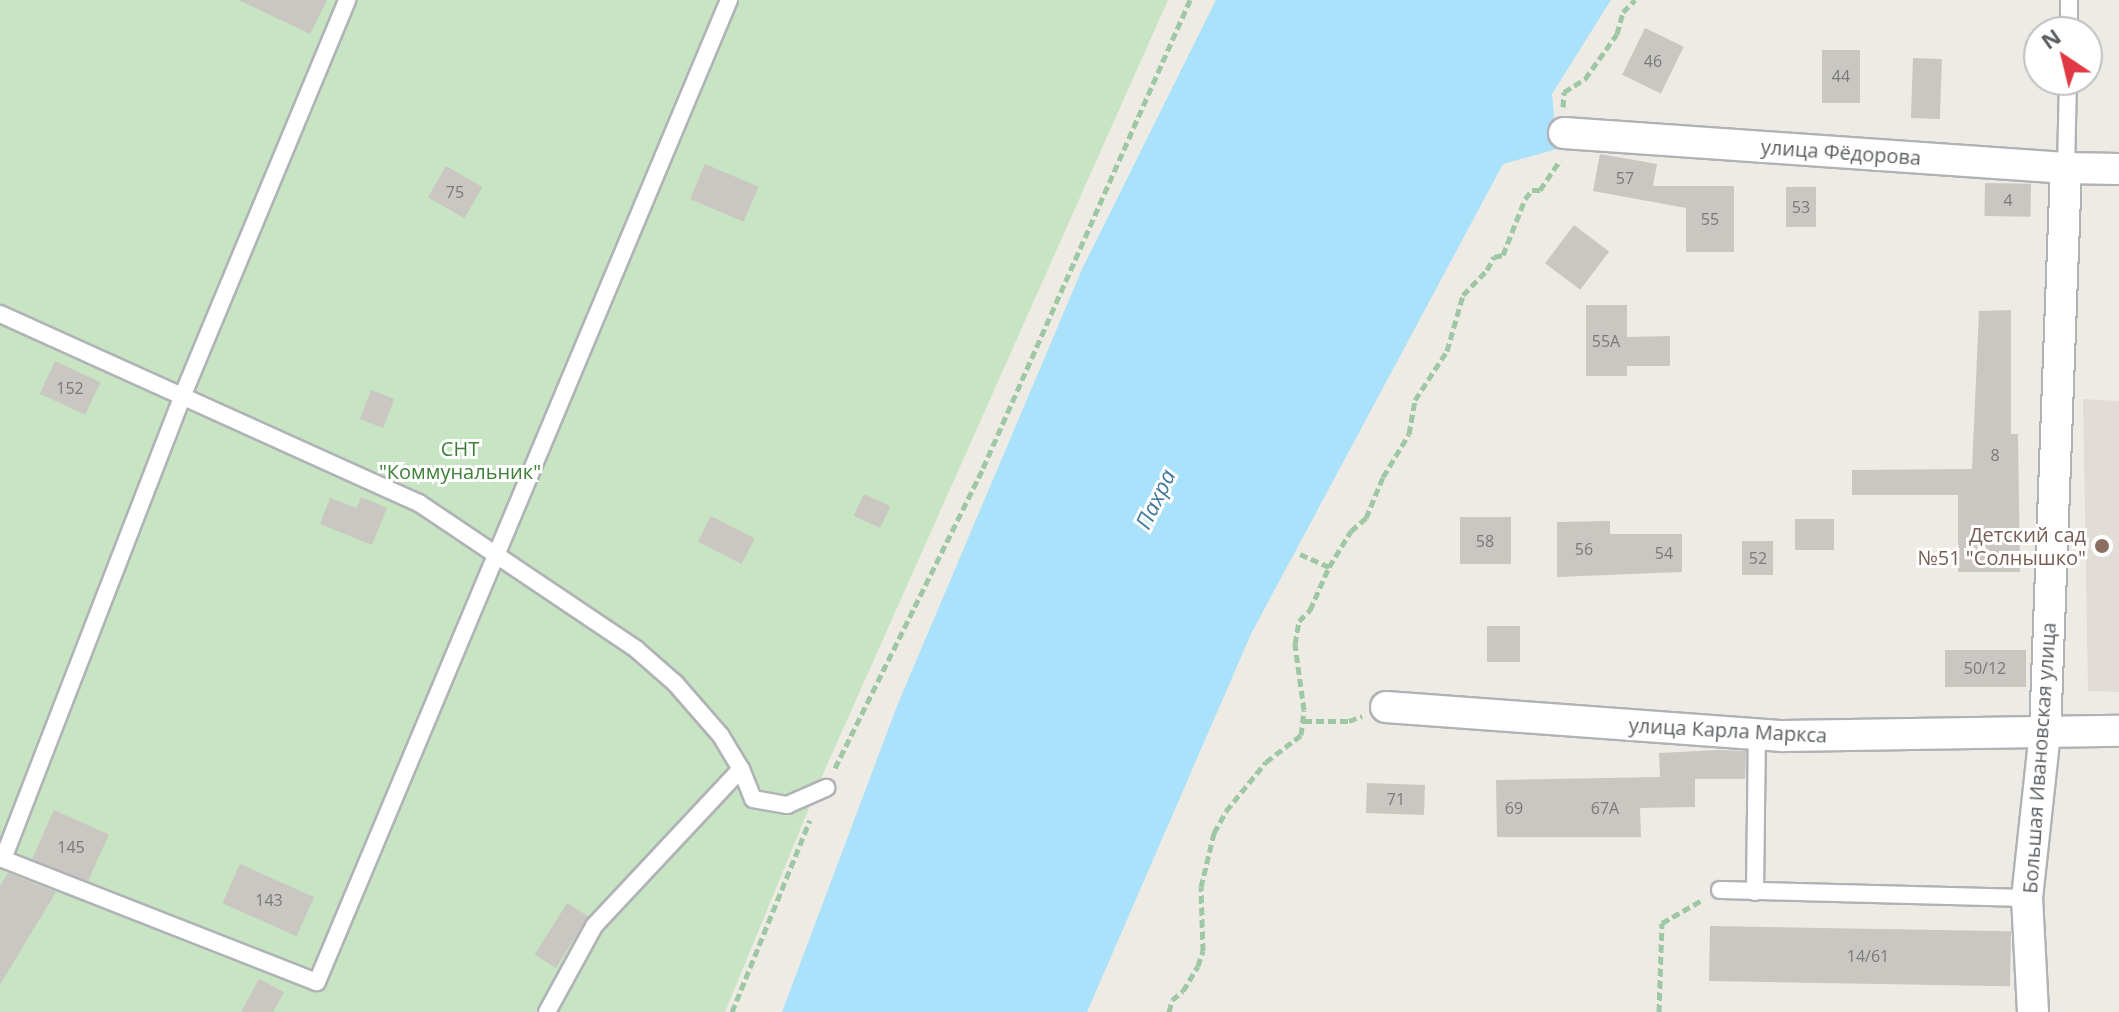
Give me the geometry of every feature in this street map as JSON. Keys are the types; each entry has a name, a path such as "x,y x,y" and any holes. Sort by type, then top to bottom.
{"street":[{"name":"улица Фёдорова","path":"1564,133 2066,168 2119,169"},
{"name":"Большая Ивановская улица","path":"2033,1012 2027,898 2045,733 2066,168"},
{"name":"улица Карла Маркса","path":"1386,707 1757,734 2119,731"}],"lane":[{"path":"347,0 182,397 1,859 317,982 729,0"},
{"path":"2066,168 2068,96"},
{"path":"0,314 419,503 636,649 675,683 721,736 741,769 753,799 787,805 826,788"},
{"path":"1755,892 1757,734"},
{"path":"547,1012 594,926 741,769"},
{"path":"1720,890 2027,898"}],"path":[{"path":"732,1012 826,788 983,468 1190,0"},
{"path":"1169,1012 1172,1000 1183,991 1203,951 1201,887 1214,833 1249,781 1274,753 1285,749 1301,735 1304,721 1297,676 1297,628 1326,581 1329,567 1351,531 1366,518 1383,477 1409,434 1415,400 1447,351 1463,295 1494,257 1503,255 1525,199 1532,190 1540,190 1556,171 1564,133 1561,90 1585,79 1617,34 1623,12 1635,0"},
{"path":"1300,554 1329,567"},
{"path":"1304,721 1349,721 1386,707"}],"shaded area":[{"name":"Детский сад №51 \"Солнышко\"","path":"2083,399 2119,401 2119,692 2088,691"}],"green space":[{"name":"СНТ \"Коммунальник\"","path":"0,0 1168,0 823,774 725,1012 0,1012"}],"water":[{"name":"Пахра","path":"1216,0 1611,0 1552,94 1557,149 1503,164 1251,634 1087,1012 782,1012 897,706 1083,267"}],"building":[{"path":"239,0 327,0 310,34"},
{"path":"1645,28 1684,47 1661,94 1622,75"},
{"path":"1822,50 1860,50 1860,103 1822,103"},
{"path":"1913,58 1942,59 1940,119 1911,118"},
{"path":"1600,154 1657,164 1653,186 1734,186 1734,252 1686,252 1686,208 1593,191"},
{"path":"705,164 758,187 744,222 690,199"},
{"path":"446,166 482,187 464,218 428,197"},
{"path":"1985,183 2031,184 2030,217 1984,216"},
{"path":"1786,187 1816,187 1816,227 1786,227"},
{"path":"1574,225 1609,251 1580,290 1545,263"},
{"path":"1586,305 1627,305 1627,337 1670,336 1670,366 1627,366 1627,376 1586,376"},
{"path":"2011,310 2011,434 2018,434 2020,572 1958,572 1958,495 1852,495 1852,470 1972,469 1979,311"},
{"path":"55,361 100,382 85,415 40,394"},
{"path":"371,390 394,399 383,428 360,419"},
{"path":"864,494 890,506 880,528 854,516"},
{"path":"361,497 387,508 372,545 320,524 330,498 357,508"},
{"path":"711,516 755,538 741,564 698,542"},
{"path":"1460,517 1511,517 1511,564 1460,564"},
{"path":"1795,519 1834,519 1834,550 1795,550"},
{"path":"1610,521 1610,534 1682,534 1682,572 1557,577 1557,522"},
{"path":"1742,541 1773,541 1773,575 1742,575"},
{"path":"1487,626 1520,626 1520,662 1487,662"},
{"path":"1945,650 2026,650 2026,687 1945,687"},
{"path":"1746,751 1745,779 1695,779 1695,807 1640,808 1641,837 1497,837 1496,780 1660,777 1659,753"},
{"path":"1367,783 1425,785 1424,815 1366,813"},
{"path":"54,810 109,834 87,884 32,859"},
{"path":"240,864 314,897 297,936 223,903"},
{"path":"8,873 56,892 0,985 0,886"},
{"path":"567,903 588,916 556,968 535,955"},
{"path":"1710,926 2011,931 2010,986 1709,981"},
{"path":"259,979 284,992 273,1012 241,1012"}],"place":[{"name":"Детский сад №51 \"Солнышко\"","path":"2102,546"}]}
